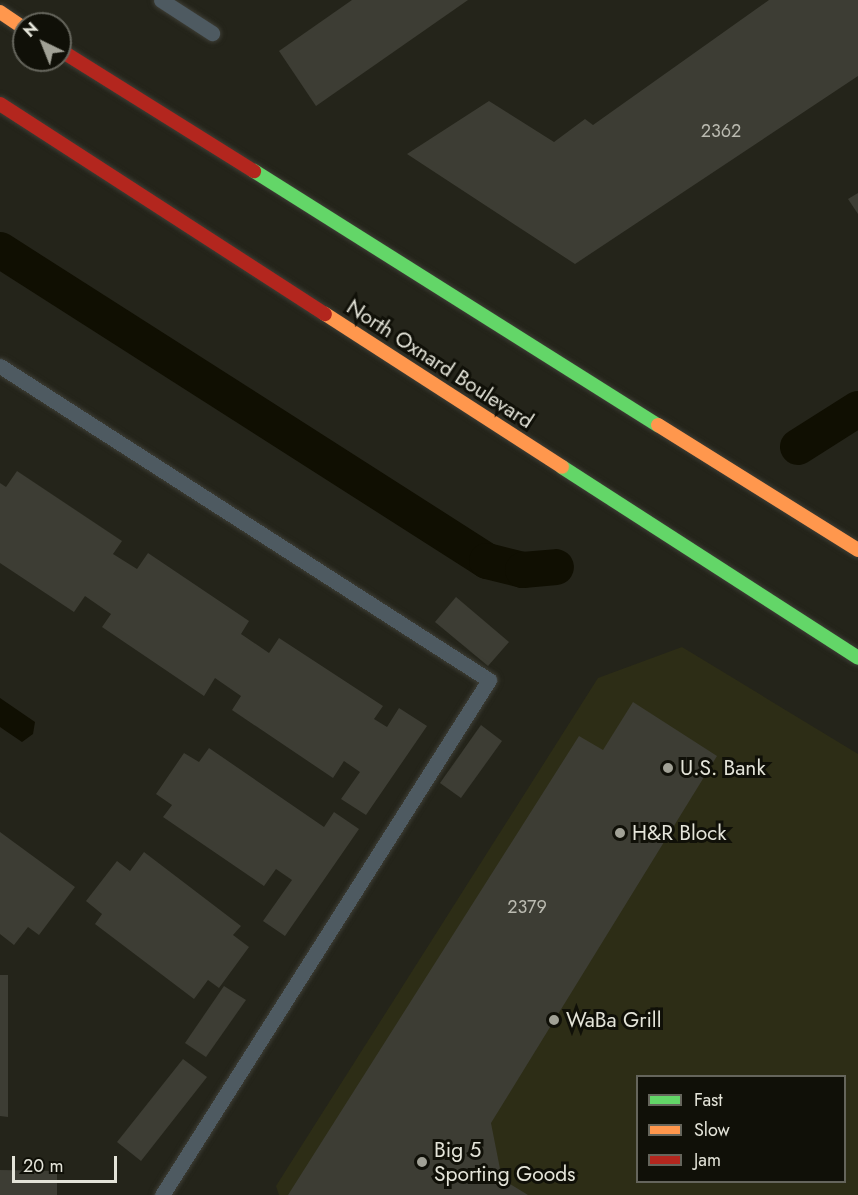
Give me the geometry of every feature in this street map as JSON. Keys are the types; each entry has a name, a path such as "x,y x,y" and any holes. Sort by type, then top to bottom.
{"main road":[{"path":"72,58 852,546"},
{"name":"North Oxnard Boulevard","path":"0,104 858,658"}],"lane":[{"path":"161,0 212,33"},
{"path":"0,366 489,680 162,1195"},
{"path":"852,546 858,525"}],"shaded area":[{"path":"682,647 858,754 858,1195 279,1195 276,1186 598,678"},
{"path":"0,698 35,722 33,734 22,742 0,727"}],"building":[{"path":"352,0 468,0 316,106 279,51"},
{"path":"769,0 858,0 858,76 575,264 407,154 489,101 554,142 585,119 593,125"},
{"path":"858,193 858,214 848,199"},
{"path":"17,471 122,541 113,554 137,569 148,553 249,621 241,634 269,653 279,638 383,706 374,719 387,727 399,708 427,726 366,815 341,799 360,772 344,761 333,778 232,710 241,696 215,678 204,696 102,627 111,614 85,596 74,612 0,563 0,483 6,487"},
{"path":"456,597 509,642 488,666 435,622"},
{"path":"633,702 717,756 491,1123 502,1179 528,1195 288,1195 579,736 603,750"},
{"path":"481,725 502,741 461,798 440,783"},
{"path":"209,748 324,827 334,812 359,829 285,936 263,921 292,880 276,869 264,886 163,817 172,805 156,794 184,753 199,762"},
{"path":"0,832 75,887 39,935 28,927 14,945 0,934"},
{"path":"144,852 241,926 233,935 249,947 219,988 208,980 194,999 95,924 102,914 86,901 117,861 130,871"},
{"path":"0,975 8,975 8,1117 0,1116"},
{"path":"224,986 246,1000 206,1057 185,1043"},
{"path":"183,1059 207,1077 141,1161 117,1142"},
{"path":"0,1170 57,1171 57,1195 0,1195"}],"waterway":[{"path":"0,250 487,561 523,570 556,567"},
{"path":"798,447 858,409"}],"traffic: fast":[{"path":"254,171 658,425"},
{"path":"562,467 858,658"}],"traffic: slow":[{"path":"0,12 12,20"},
{"path":"325,314 562,467"},
{"path":"658,425 858,550"}],"traffic: jam":[{"path":"72,57 254,171"},
{"path":"0,104 325,314"}],"place":[{"name":"U.S. Bank","path":"668,768"},
{"name":"H&R Block","path":"620,833"},
{"name":"WaBa Grill","path":"554,1020"},
{"name":"Big 5 Sporting Goods","path":"422,1162"}]}
